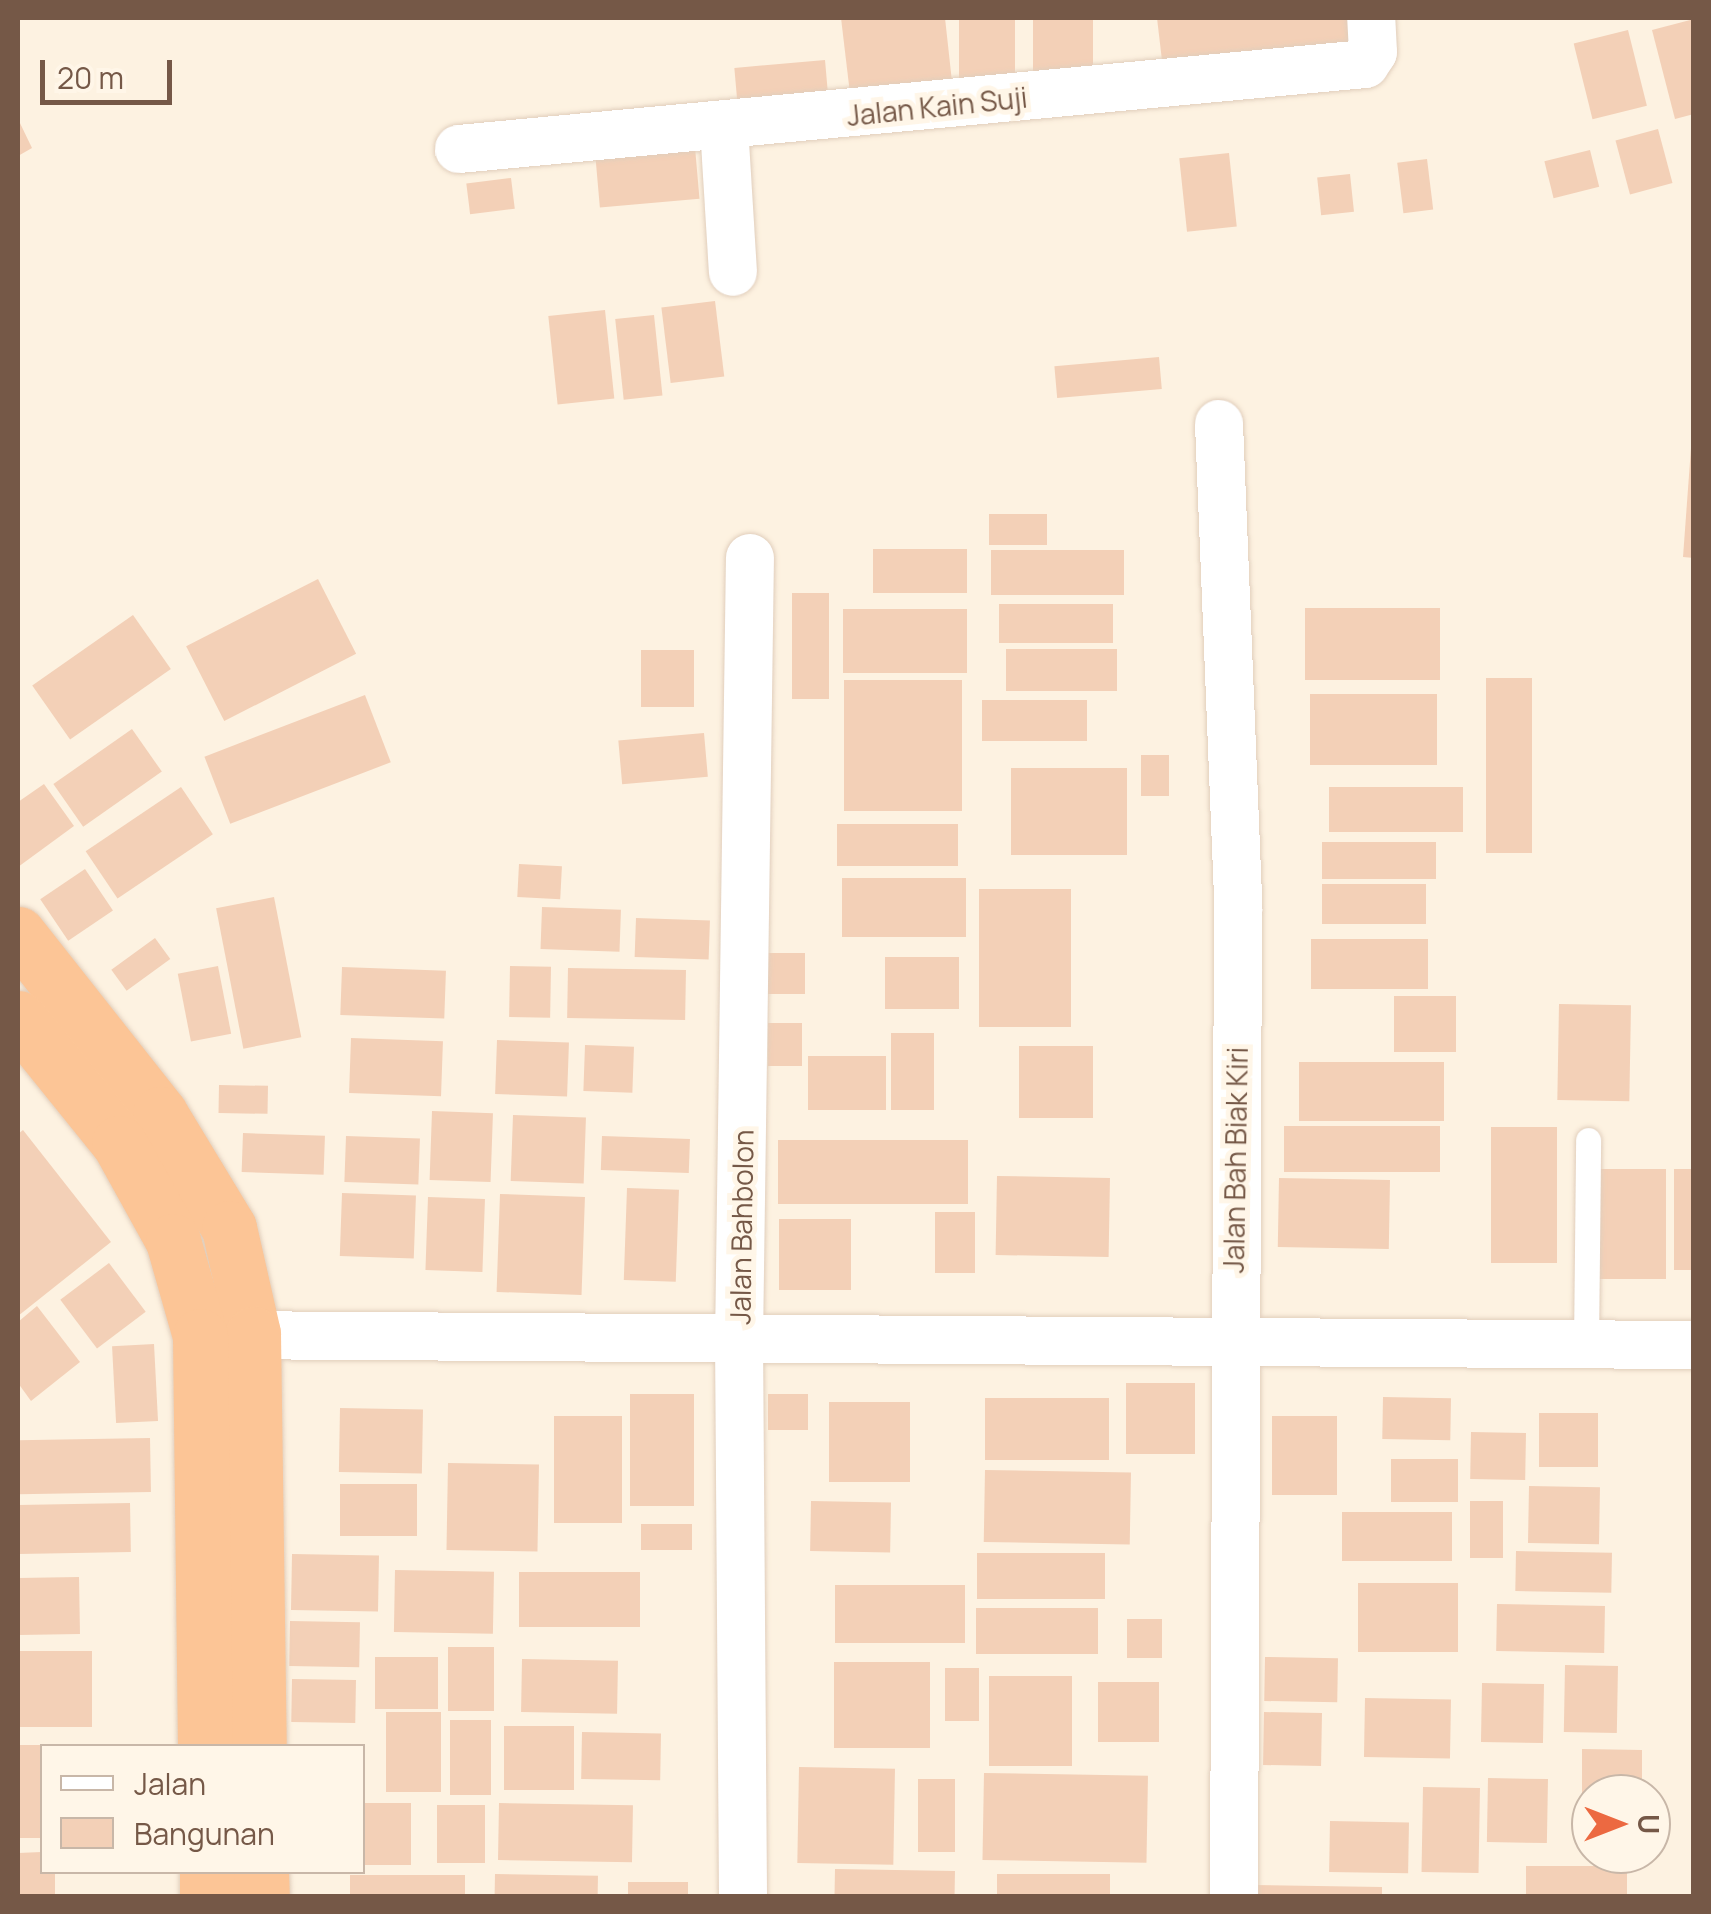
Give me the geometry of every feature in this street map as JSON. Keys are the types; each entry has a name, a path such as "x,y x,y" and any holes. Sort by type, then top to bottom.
{"highway":[{"path":"18,934 160,1114 229,1228 253,1334 259,1744"},
{"path":"18,1018 119,1143 174,1241 200,1336 205,1744"}],"street":[{"name":"Jalan Kain Suji","path":"459,149 1364,64 1373,52 1371,18"},
{"path":"724,126 732,272"},
{"name":"Jalan Bah Biak Kiri","path":"1219,424 1238,906 1232,1344 1234,1896"},
{"name":"Jalan Bahbolon","path":"742,1896 739,1342 750,558"},
{"path":"200,1336 1694,1345"}],"lane":[{"path":"1586,1345 1588,1140"}],"building":[{"path":"841,18 945,18 953,91 851,102"},
{"path":"959,18 1015,18 1015,94 959,94"},
{"path":"1033,18 1093,18 1093,86 1033,86"},
{"path":"1157,18 1359,18 1362,46 1163,69"},
{"path":"1694,19 1694,114 1675,119 1652,30"},
{"path":"1628,30 1647,106 1593,119 1574,44"},
{"path":"825,60 829,105 738,113 734,68"},
{"path":"18,119 32,148 18,156"},
{"path":"1658,129 1672,183 1630,194 1615,140"},
{"path":"694,136 699,199 600,207 594,145"},
{"path":"1590,150 1599,187 1554,198 1544,161"},
{"path":"1229,153 1237,227 1187,232 1179,158"},
{"path":"1427,159 1433,210 1403,213 1397,163"},
{"path":"1350,174 1354,212 1321,215 1317,177"},
{"path":"511,178 515,209 470,214 466,183"},
{"path":"715,301 724,376 671,383 661,308"},
{"path":"605,310 614,399 558,404 548,316"},
{"path":"654,315 662,396 624,400 615,319"},
{"path":"1159,357 1162,389 1057,398 1054,366"},
{"path":"1694,448 1694,558 1683,557"},
{"path":"989,514 1047,514 1047,545 989,545"},
{"path":"873,549 967,549 967,593 873,593"},
{"path":"991,550 1124,550 1124,595 991,595"},
{"path":"318,579 356,654 224,721 186,646"},
{"path":"792,593 829,593 829,699 792,699"},
{"path":"999,604 1113,604 1113,643 999,643"},
{"path":"1305,608 1440,608 1440,680 1305,680"},
{"path":"843,609 967,609 967,673 843,673"},
{"path":"133,615 171,669 70,740 32,686"},
{"path":"1006,649 1117,649 1117,691 1006,691"},
{"path":"641,650 694,650 694,707 641,707"},
{"path":"1486,678 1532,678 1532,853 1486,853"},
{"path":"844,680 962,680 962,811 844,811"},
{"path":"1310,694 1437,694 1437,765 1310,765"},
{"path":"365,695 391,762 230,824 204,757"},
{"path":"982,700 1087,700 1087,741 982,741"},
{"path":"132,729 162,772 83,827 53,784"},
{"path":"704,733 708,777 622,784 618,740"},
{"path":"1141,755 1169,755 1169,796 1141,796"},
{"path":"1011,768 1127,768 1127,855 1011,855"},
{"path":"44,784 74,826 18,867 18,802"},
{"path":"181,787 213,834 118,899 86,851"},
{"path":"1329,787 1463,787 1463,832 1329,832"},
{"path":"837,824 958,824 958,866 837,866"},
{"path":"1322,842 1436,842 1436,879 1322,879"},
{"path":"519,864 562,866 560,899 517,897"},
{"path":"85,869 113,910 68,941 40,899"},
{"path":"842,878 966,878 966,937 842,937"},
{"path":"1322,884 1426,884 1426,924 1322,924"},
{"path":"979,889 1071,889 1071,1027 979,1027"},
{"path":"274,897 301,1037 243,1049 216,908"},
{"path":"542,907 621,910 619,952 541,949"},
{"path":"636,918 710,921 709,960 635,957"},
{"path":"155,938 170,959 127,991 111,970"},
{"path":"1311,939 1428,939 1428,989 1311,989"},
{"path":"768,953 805,953 805,994 768,994"},
{"path":"885,957 959,957 959,1009 885,1009"},
{"path":"218,966 231,1034 191,1042 178,974"},
{"path":"510,966 551,967 550,1018 509,1017"},
{"path":"342,967 446,971 444,1019 340,1015"},
{"path":"568,968 686,970 685,1020 567,1018"},
{"path":"1394,996 1456,996 1456,1052 1394,1052"},
{"path":"1559,1004 1631,1005 1629,1101 1557,1100"},
{"path":"768,1023 802,1023 802,1066 768,1066"},
{"path":"891,1033 934,1033 934,1110 891,1110"},
{"path":"351,1038 443,1041 441,1096 349,1093"},
{"path":"497,1040 569,1043 567,1096 495,1094"},
{"path":"585,1045 634,1047 632,1093 583,1091"},
{"path":"1019,1046 1093,1046 1093,1118 1019,1118"},
{"path":"808,1056 886,1056 886,1110 808,1110"},
{"path":"1299,1062 1444,1062 1444,1121 1299,1121"},
{"path":"219,1085 268,1086 268,1114 219,1113"},
{"path":"432,1111 493,1113 491,1182 430,1180"},
{"path":"513,1115 586,1118 584,1184 511,1181"},
{"path":"1284,1126 1440,1126 1440,1172 1284,1172"},
{"path":"1491,1127 1557,1127 1557,1263 1491,1263"},
{"path":"23,1130 111,1242 18,1316 18,1134"},
{"path":"243,1133 325,1136 324,1175 242,1172"},
{"path":"346,1136 420,1139 418,1185 344,1182"},
{"path":"602,1136 690,1139 689,1173 601,1170"},
{"path":"778,1140 968,1140 968,1204 778,1204"},
{"path":"1596,1169 1666,1169 1666,1279 1596,1279"},
{"path":"1674,1169 1694,1169 1694,1270 1674,1270"},
{"path":"997,1176 1110,1178 1109,1257 996,1255"},
{"path":"1279,1178 1390,1180 1389,1249 1278,1247"},
{"path":"627,1188 679,1190 676,1282 624,1280"},
{"path":"342,1193 416,1196 414,1259 340,1256"},
{"path":"500,1194 585,1197 582,1295 497,1292"},
{"path":"428,1197 485,1199 482,1272 425,1270"},
{"path":"935,1212 975,1212 975,1273 935,1273"},
{"path":"779,1219 851,1219 851,1290 779,1290"},
{"path":"109,1263 146,1312 97,1348 60,1300"},
{"path":"37,1306 80,1362 31,1401 18,1383 18,1322"},
{"path":"154,1344 158,1421 116,1423 112,1346"},
{"path":"1126,1383 1195,1383 1195,1454 1126,1454"},
{"path":"630,1394 694,1394 694,1506 630,1506"},
{"path":"768,1394 808,1394 808,1430 768,1430"},
{"path":"1383,1397 1451,1398 1450,1440 1382,1439"},
{"path":"985,1398 1109,1398 1109,1460 985,1460"},
{"path":"829,1402 910,1402 910,1482 829,1482"},
{"path":"340,1408 423,1409 422,1473 339,1472"},
{"path":"1539,1413 1598,1413 1598,1467 1539,1467"},
{"path":"554,1416 622,1416 622,1523 554,1523"},
{"path":"1272,1416 1337,1416 1337,1495 1272,1495"},
{"path":"1471,1432 1526,1433 1525,1480 1470,1479"},
{"path":"150,1438 151,1492 19,1494 18,1440"},
{"path":"1391,1459 1458,1459 1458,1502 1391,1502"},
{"path":"448,1463 539,1465 537,1552 446,1550"},
{"path":"985,1470 1131,1473 1130,1545 984,1542"},
{"path":"340,1484 417,1484 417,1536 340,1536"},
{"path":"1529,1486 1600,1487 1599,1544 1528,1543"},
{"path":"811,1501 891,1502 890,1552 810,1551"},
{"path":"1470,1501 1503,1501 1503,1558 1470,1558"},
{"path":"130,1503 131,1552 19,1554 18,1505"},
{"path":"1342,1512 1452,1512 1452,1561 1342,1561"},
{"path":"641,1524 692,1524 692,1550 641,1550"},
{"path":"1516,1551 1612,1553 1611,1593 1515,1591"},
{"path":"977,1553 1105,1553 1105,1599 977,1599"},
{"path":"292,1554 379,1556 378,1612 291,1610"},
{"path":"395,1570 494,1572 493,1634 394,1632"},
{"path":"519,1572 640,1572 640,1627 519,1627"},
{"path":"79,1577 80,1634 19,1635 18,1578"},
{"path":"1358,1583 1458,1583 1458,1652 1358,1652"},
{"path":"835,1585 965,1585 965,1643 835,1643"},
{"path":"1497,1604 1605,1606 1604,1653 1496,1651"},
{"path":"976,1608 1098,1608 1098,1654 976,1654"},
{"path":"1127,1619 1162,1619 1162,1658 1127,1658"},
{"path":"290,1621 360,1622 359,1667 289,1666"},
{"path":"448,1647 494,1647 494,1711 448,1711"},
{"path":"18,1651 92,1651 92,1727 18,1727"},
{"path":"375,1657 438,1657 438,1709 375,1709"},
{"path":"1265,1657 1338,1658 1337,1702 1264,1701"},
{"path":"522,1659 618,1661 617,1714 521,1712"},
{"path":"834,1662 930,1662 930,1748 834,1748"},
{"path":"1565,1665 1618,1666 1617,1733 1564,1732"},
{"path":"945,1668 979,1668 979,1721 945,1721"},
{"path":"989,1676 1072,1676 1072,1766 989,1766"},
{"path":"292,1679 356,1680 355,1723 291,1722"},
{"path":"1098,1682 1159,1682 1159,1742 1098,1742"},
{"path":"1482,1683 1544,1684 1543,1743 1481,1742"},
{"path":"1365,1698 1451,1700 1450,1758 1364,1757"},
{"path":"386,1712 441,1712 441,1792 386,1792"},
{"path":"1264,1712 1322,1713 1321,1766 1263,1765"},
{"path":"450,1720 491,1720 491,1795 450,1795"},
{"path":"504,1726 574,1726 574,1790 504,1790"},
{"path":"582,1732 661,1733 660,1780 581,1779"},
{"path":"18,1745 40,1745 40,1838 18,1838"},
{"path":"1582,1749 1642,1750 1642,1774 1582,1774"},
{"path":"799,1767 895,1769 893,1865 797,1863"},
{"path":"984,1773 1148,1776 1146,1863 982,1860"},
{"path":"1488,1778 1548,1779 1547,1843 1487,1842"},
{"path":"918,1779 955,1779 955,1852 918,1852"},
{"path":"1423,1787 1480,1788 1479,1873 1422,1872"},
{"path":"365,1803 411,1803 411,1865 365,1865"},
{"path":"499,1803 633,1805 632,1862 498,1860"},
{"path":"437,1805 485,1805 485,1863 437,1863"},
{"path":"1330,1821 1409,1822 1408,1873 1329,1872"},
{"path":"40,1852 40,1874 55,1874 55,1896 18,1896 18,1853"},
{"path":"1526,1866 1571,1866 1571,1874 1627,1874 1627,1896 1526,1896"},
{"path":"835,1869 955,1871 955,1896 835,1896"},
{"path":"495,1874 598,1876 598,1896 495,1896"},
{"path":"997,1874 1110,1874 1110,1896 997,1896"},
{"path":"350,1875 465,1875 465,1896 350,1896"},
{"path":"628,1882 688,1882 688,1896 628,1896"},
{"path":"1253,1885 1382,1887 1382,1896 1253,1896"}]}
